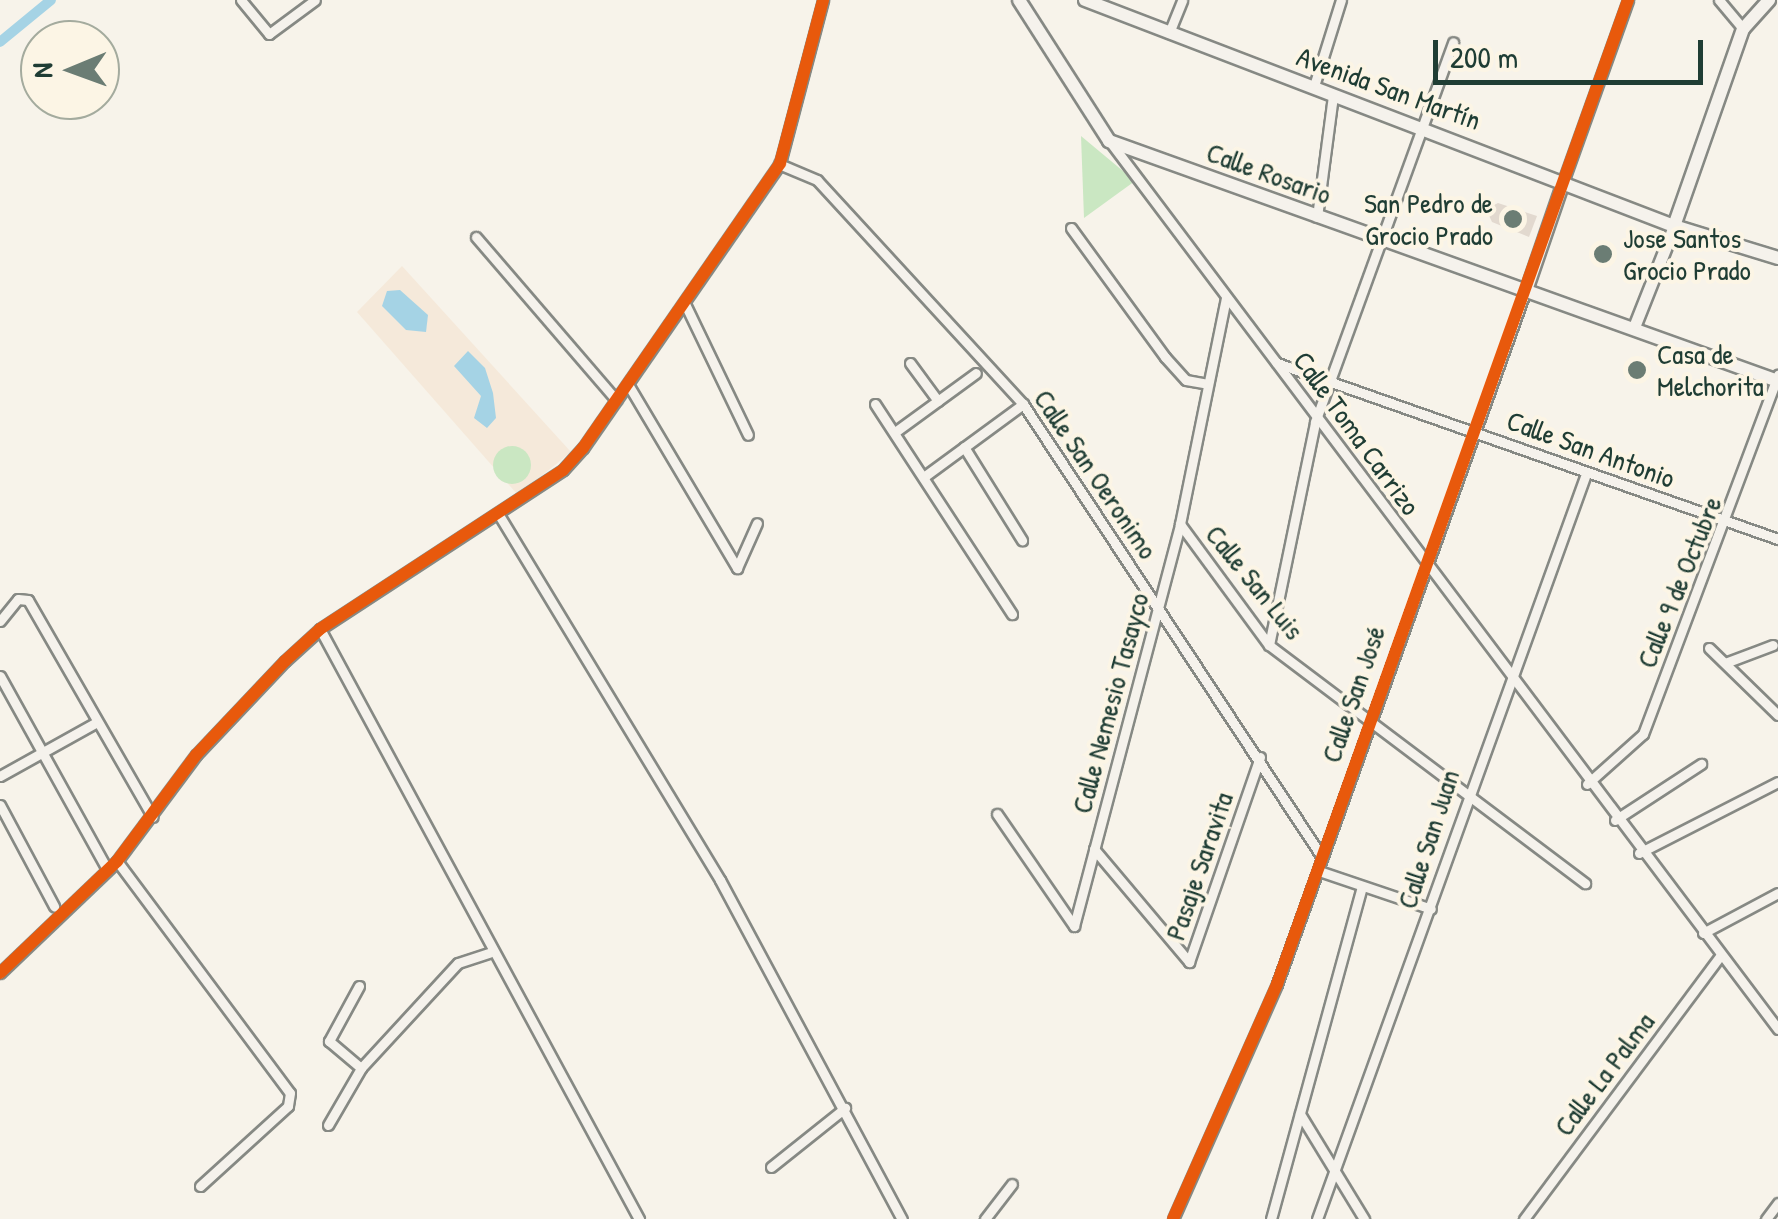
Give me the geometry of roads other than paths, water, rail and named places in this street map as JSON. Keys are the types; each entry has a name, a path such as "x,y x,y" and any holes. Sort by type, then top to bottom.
{"main road":[{"name":"Calle Toma Carrizo","path":"1019,0 1110,141"},
{"name":"Avenida San Martín","path":"1084,0 1421,125 1674,226 1778,258"},
{"path":"1674,226 1743,29 1769,0"},
{"name":"Calle Rosario","path":"1110,141 1777,378"}],"street":[{"path":"243,1 270,34 315,0"},
{"path":"0,973 117,861 196,755 320,630 563,470 629,386 780,164 823,0"},
{"path":"1169,32 1182,0"},
{"path":"1314,86 1340,0"},
{"path":"1564,180 1628,0"},
{"path":"1718,0 1743,29"},
{"path":"1269,644 1315,422 1453,42"},
{"path":"1317,217 1333,95"},
{"name":"Calle Toma Carrizo","path":"1110,141 1614,820 1778,1029"},
{"name":"Calle San Oeronimo","path":"780,164 816,180 1023,404 1260,757 1322,858"},
{"name":"Calle San José","path":"1173,1219 1319,872 1564,180"},
{"path":"1634,327 1674,226"},
{"path":"1070,228 1165,357 1186,380 1208,384"},
{"path":"476,238 616,400"},
{"name":"Calle Nemesio Tasayco","path":"997,814 1070,925 1094,849 1180,524 1226,298"},
{"path":"684,304 748,435"},
{"name":"Calle San Antonio","path":"1274,362 1331,378 1586,474 1778,539"},
{"path":"910,363 938,401"},
{"path":"895,432 976,373"},
{"name":"Calle 9 de Octubre","path":"1587,784 1642,734 1729,522 1777,378"},
{"path":"629,386 736,568 757,523"},
{"path":"875,404 1012,614"},
{"path":"925,476 1023,404"},
{"path":"964,448 1022,540"},
{"name":"Calle San Juan","path":"1317,1219 1586,474"},
{"path":"499,515 720,880 846,1108 902,1219"},
{"name":"Calle San Luis","path":"1180,524 1269,644 1585,883"},
{"path":"0,621 18,599 28,600 153,817"},
{"path":"320,630 488,954 639,1219"},
{"path":"1725,663 1773,645"},
{"path":"1709,648 1778,715"},
{"path":"0,676 107,869"},
{"path":"0,776 97,722"},
{"name":"Pasaje Saravita","path":"1094,849 1189,962 1260,757"},
{"path":"1614,820 1702,764"},
{"path":"1639,853 1778,782"},
{"path":"0,805 54,906"},
{"path":"117,861 290,1093 288,1106 200,1186"},
{"path":"1319,872 1432,909"},
{"path":"1272,1219 1362,886"},
{"path":"1702,932 1778,894"},
{"path":"328,1126 361,1068 458,963 488,954"},
{"name":"Calle La Palma","path":"1524,1219 1721,956"},
{"path":"359,986 329,1041 342,1060 361,1068"},
{"path":"771,1167 846,1108"},
{"path":"1300,1114 1364,1219"},
{"path":"985,1219 1012,1184"},
{"path":"1766,1219 1778,1203"}],"water":[{"path":"400,290 428,315 426,332 406,330 382,306 387,291"},
{"path":"468,351 485,368 493,393 496,418 487,428 474,418 481,396 454,366"}],"waterway":[{"path":"0,42 51,0"}],"place":[{"name":"San Pedro de Grocio Prado","path":"1513,219"},
{"name":"Jose Santos Grocio Prado","path":"1603,254"},
{"name":"Casa de Melchorita","path":"1637,370"}]}
